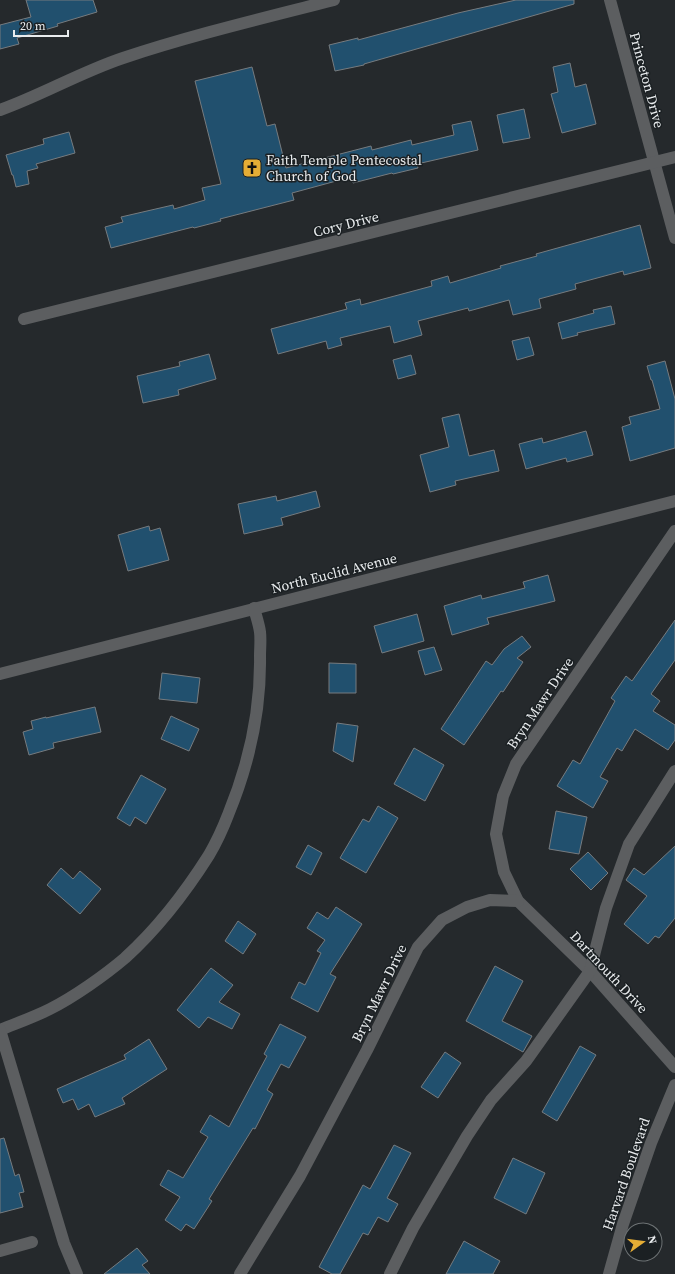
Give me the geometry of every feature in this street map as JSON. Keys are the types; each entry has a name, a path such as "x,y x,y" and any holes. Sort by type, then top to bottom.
{"street":[{"path":"0,110 13,106 80,75 122,58 167,44 334,0"},
{"name":"Princeton Drive","path":"610,0 675,238"},
{"name":"Cory Drive","path":"24,319 675,157"},
{"name":"North Euclid Avenue","path":"0,674 675,501"},
{"name":"Bryn Mawr Drive","path":"240,1274 300,1176 368,1050 418,947 442,920 467,907 490,900 518,901 504,872 496,834 502,796 516,764 675,531"},
{"path":"77,1274 64,1243 0,1030 51,1008 87,986 124,958 157,926 173,907 209,854 237,794 253,738 258,708 260,674 260,631 254,608"},
{"path":"390,1274 413,1228 467,1136 491,1100 526,1061 590,971 606,908 629,844 675,771"},
{"name":"Dartmouth Drive","path":"518,901 590,971 675,1067"},
{"name":"Harvard Boulevard","path":"609,1274 623,1224 651,1143 675,1085"},
{"path":"0,1251 32,1242"}],"building":[{"path":"26,0 93,0 97,12 57,24 58,26 17,38 19,44 0,49 0,25 31,17"},
{"path":"516,0 574,0 574,4 364,65 335,71 329,45 358,38 358,40 458,13"},
{"path":"570,63 575,87 586,84 596,124 562,133 551,94 558,92 553,67"},
{"path":"252,67 267,126 275,124 286,168 371,146 372,150 411,140 412,145 454,135 452,125 471,121 478,150 417,164 418,168 353,183 351,177 292,193 294,200 220,219 221,221 111,248 105,227 123,222 121,217 173,205 174,209 205,200 202,188 221,184 195,81"},
{"path":"524,109 530,138 503,143 497,115"},
{"path":"69,132 75,153 36,164 38,168 27,171 29,184 16,187 6,155 44,144 43,139"},
{"path":"640,225 651,268 624,275 623,271 575,284 576,289 539,299 541,308 513,315 509,300 469,311 468,308 418,321 422,335 394,343 390,326 340,338 342,345 328,349 326,341 278,354 271,329 347,309 345,303 360,299 361,305 432,286 431,281 448,276 450,283 501,268 500,266 537,256 536,254"},
{"path":"611,306 615,324 577,333 578,335 562,339 558,323 594,313 593,310"},
{"path":"529,337 534,355 517,360 512,341"},
{"path":"209,354 216,379 178,390 179,395 143,403 137,376 180,366 179,362"},
{"path":"411,355 416,374 398,379 393,360"},
{"path":"665,361 675,399 675,448 630,461 622,427 631,424 629,417 660,409 647,366"},
{"path":"459,414 469,456 494,450 499,471 455,481 456,485 430,492 420,455 449,447 442,418"},
{"path":"586,431 593,455 567,462 566,458 526,469 519,444 542,438 543,443"},
{"path":"316,491 320,507 281,518 283,525 244,534 238,504 276,496 277,501"},
{"path":"149,526 150,531 160,528 169,560 128,571 118,535"},
{"path":"548,575 555,601 487,618 489,624 452,635 444,606 481,595 482,599 525,588 523,582"},
{"path":"417,614 424,641 382,653 374,626"},
{"path":"675,620 675,660 651,694 660,701 653,711 675,725 675,740 668,750 635,729 622,751 617,748 600,777 608,781 593,808 557,786 573,760 580,764 615,701 611,698 626,676 632,681"},
{"path":"522,636 531,647 517,658 523,662 464,745 441,729 486,661 492,665 504,649"},
{"path":"434,647 442,670 425,675 418,651"},
{"path":"329,663 356,664 356,693 329,693"},
{"path":"162,673 200,678 197,703 159,699"},
{"path":"95,707 101,732 53,743 54,748 29,755 23,732 33,729 31,721"},
{"path":"171,716 199,729 189,751 161,739"},
{"path":"337,723 358,726 353,762 333,751"},
{"path":"414,748 444,765 425,801 394,784"},
{"path":"141,775 166,789 146,824 135,817 130,826 117,818"},
{"path":"378,806 398,818 366,873 340,858 363,819 369,822"},
{"path":"556,811 587,817 579,854 549,849"},
{"path":"308,845 322,853 311,875 296,867"},
{"path":"675,846 675,918 659,938 655,936 648,944 624,924 647,896 626,880 634,868 644,875"},
{"path":"588,852 608,873 591,890 570,869"},
{"path":"61,868 73,879 80,871 101,889 80,914 47,885"},
{"path":"336,907 362,924 330,974 336,977 318,1012 291,998 299,982 305,985 321,953 317,951 325,940 307,928 317,912 328,919"},
{"path":"238,921 256,934 243,954 225,941"},
{"path":"495,966 523,981 502,1021 532,1036 523,1052 466,1021"},
{"path":"211,968 233,985 219,1002 240,1014 232,1029 208,1017 199,1028 177,1010"},
{"path":"280,1024 306,1037 289,1068 281,1064 267,1090 273,1094 255,1129 253,1128 209,1199 212,1201 194,1229 186,1224 181,1231 165,1220 180,1197 160,1185 168,1170 183,1178 208,1137 200,1132 210,1115 229,1127 267,1056 264,1054"},
{"path":"149,1039 167,1069 122,1098 125,1104 95,1117 89,1104 78,1110 73,1099 63,1103 57,1089 126,1059 124,1055"},
{"path":"580,1046 596,1055 557,1121 542,1112"},
{"path":"445,1052 461,1063 438,1098 421,1087"},
{"path":"4,1138 15,1176 19,1174 24,1192 19,1193 23,1207 0,1213 0,1139"},
{"path":"394,1145 411,1153 387,1198 398,1204 388,1222 378,1217 368,1235 363,1233 340,1274 332,1274 319,1267 363,1185 370,1189"},
{"path":"513,1158 545,1173 526,1214 494,1198"},
{"path":"464,1241 500,1261 493,1274 446,1274"},
{"path":"137,1248 148,1261 142,1265 150,1274 104,1274"}],"place":[{"name":"Faith Temple Pentecostal Church of God","path":"252,168"}]}
